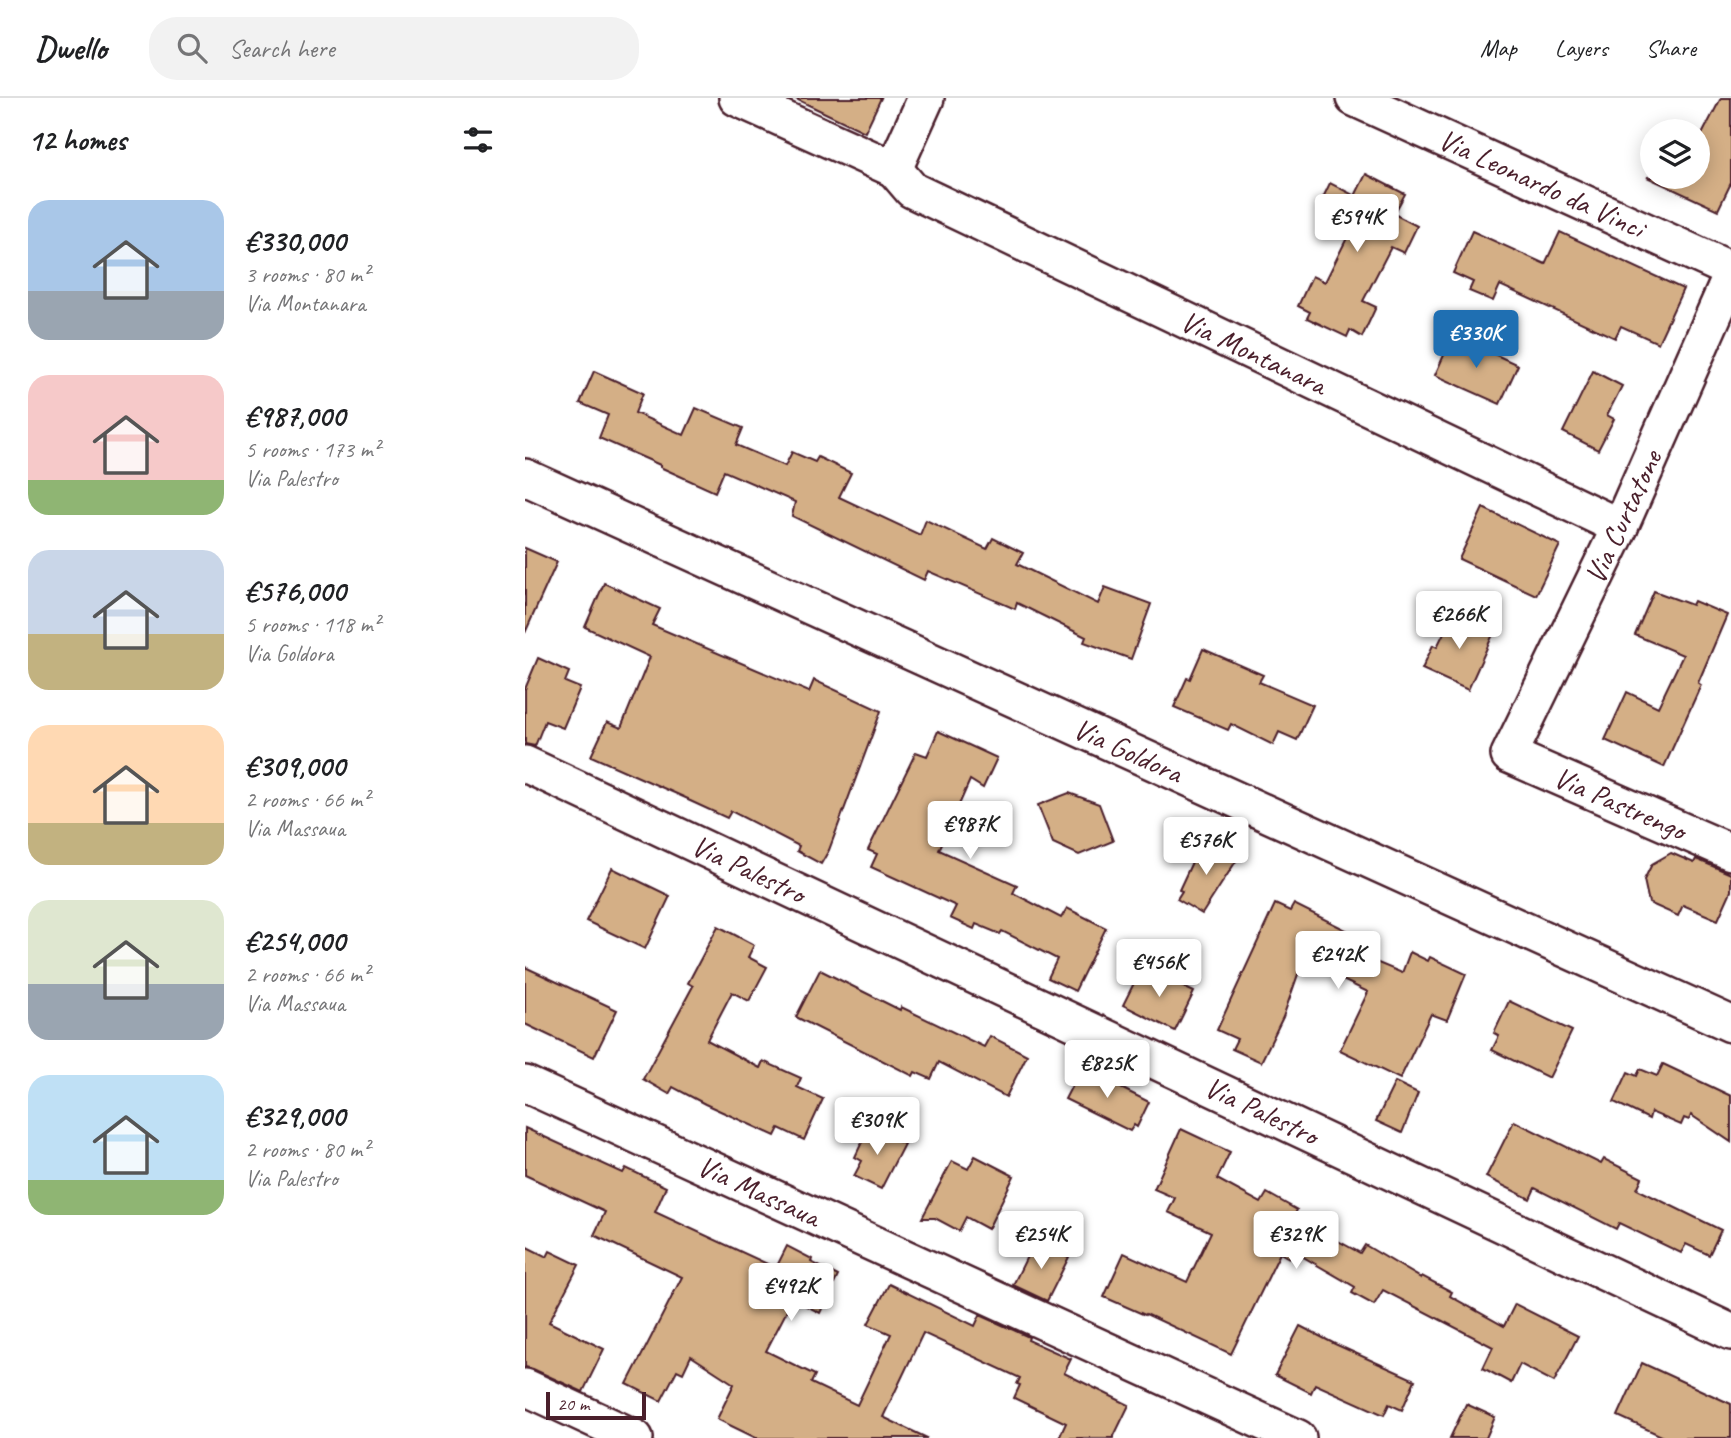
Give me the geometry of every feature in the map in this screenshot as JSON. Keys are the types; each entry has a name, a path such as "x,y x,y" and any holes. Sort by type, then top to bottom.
{"street":[{"name":"Via Montanara","path":"737,98 894,169 912,190 1620,527"},
{"path":"894,169 926,98"},
{"name":"Via Leonardo da Vinci","path":"1354,98 1731,270"},
{"name":"Via Curtatone","path":"1509,755 1620,527 1731,276"},
{"name":"Via Goldora","path":"525,477 1731,1024"},
{"name":"Via Pastrengo","path":"1509,755 1731,852"},
{"name":"Via Palestro","path":"525,764 1731,1332"},
{"name":"Via Massaua","path":"525,1084 1298,1438"},
{"path":"525,1387 635,1438"}],"building":[{"path":"794,98 881,98 865,132"},
{"path":"1721,98 1731,98 1731,183 1718,210 1673,189 1710,189 1710,119"},
{"path":"1366,174 1405,194 1394,214 1417,226 1404,253 1391,247 1363,301 1376,307 1362,337 1350,330 1347,337 1307,318 1310,312 1298,306 1312,276 1325,282 1352,228 1317,210 1330,183 1355,196"},
{"path":"1472,231 1545,264 1560,232 1683,289 1658,343 1621,326 1615,338 1500,285 1493,301 1469,291 1473,282 1453,273"},
{"path":"1453,335 1518,365 1500,404 1435,375"},
{"path":"594,371 643,393 635,413 684,435 696,408 743,428 736,445 785,466 792,452 815,462 818,457 851,473 839,497 920,535 926,520 987,549 993,538 1023,553 1017,564 1098,604 1105,587 1151,604 1131,659 1084,642 1086,637 1017,603 1015,609 928,571 924,580 792,516 795,502 724,471 715,492 599,438 608,415 580,403"},
{"path":"1593,371 1622,386 1607,415 1614,419 1598,450 1563,432"},
{"path":"1483,508 1560,545 1536,595 1459,559"},
{"path":"525,548 557,562 525,633"},
{"path":"604,583 660,609 652,625 809,692 814,680 881,711 829,850 821,864 797,851 799,846 731,811 727,818 591,756 607,722 621,728 650,657 585,627"},
{"path":"1654,591 1692,605 1694,601 1727,615 1698,683 1701,685 1664,767 1605,740 1627,692 1658,707 1683,655 1635,635"},
{"path":"1454,612 1495,630 1468,690 1422,669 1433,645 1437,647"},
{"path":"1203,649 1263,675 1259,682 1313,705 1297,740 1279,732 1273,745 1231,724 1228,730 1174,707"},
{"path":"538,658 569,672 565,682 580,688 563,728 545,721 535,746 525,744 525,689"},
{"path":"938,731 997,758 983,788 970,780 939,850 1017,885 1013,893 1061,918 1067,908 1106,928 1075,991 1048,978 1057,959 1002,931 1000,934 976,924 974,929 950,918 956,906 871,867 877,854 868,850 916,752 927,756"},
{"path":"1069,793 1099,804 1113,841 1079,855 1053,843 1038,805"},
{"path":"1213,842 1238,858 1202,914 1177,899 1199,847 1206,851"},
{"path":"1671,853 1694,863 1696,859 1731,874 1731,891 1718,920 1683,905 1678,916 1649,903 1644,880 1652,864"},
{"path":"612,868 670,896 645,949 586,921"},
{"path":"1275,904 1290,911 1294,904 1350,932 1342,948 1402,973 1410,952 1428,961 1430,957 1466,974 1447,1020 1431,1014 1400,1079 1340,1050 1368,992 1307,963 1302,963 1283,1017 1261,1062 1232,1049 1237,1039 1217,1030"},
{"path":"718,926 754,945 748,957 767,967 749,1001 732,992 707,1040 760,1068 763,1061 801,1078 797,1087 823,1099 804,1140 779,1128 775,1136 673,1087 669,1094 643,1079 693,986 688,983"},
{"path":"525,967 617,1010 594,1057 525,1024"},
{"path":"1142,967 1194,992 1175,1031 1123,1005"},
{"path":"820,970 900,1010 901,1007 984,1047 990,1036 1027,1055 1006,1097 939,1062 931,1079 915,1072 913,1076 796,1017"},
{"path":"1509,1001 1572,1031 1549,1078 1492,1050 1499,1036 1494,1033"},
{"path":"1663,1064 1731,1096 1731,1142 1691,1115 1689,1120 1684,1118 1681,1125 1651,1112 1649,1119 1614,1102 1628,1072 1637,1076 1640,1069 1657,1076"},
{"path":"1081,1068 1149,1102 1137,1127 1134,1125 1130,1131 1065,1099"},
{"path":"1395,1082 1418,1093 1402,1133 1376,1121"},
{"path":"1514,1121 1601,1164 1604,1159 1642,1178 1637,1189 1721,1230 1709,1255 1686,1244 1681,1253 1619,1223 1616,1229 1535,1188 1530,1199 1486,1177"},
{"path":"869,1127 904,1144 881,1189 854,1176 862,1161 855,1157"},
{"path":"525,1128 623,1173 626,1168 666,1187 655,1212 776,1268 787,1246 838,1276 820,1313 793,1299 766,1351 815,1375 811,1383 857,1405 891,1334 868,1324 889,1284 975,1326 980,1315 1071,1359 1064,1373 1129,1405 1113,1438 1059,1438 1066,1423 1014,1398 1020,1378 923,1333 883,1417 927,1438 756,1438 717,1419 734,1384 691,1356 683,1373 677,1370 661,1401 627,1384 682,1277 594,1235 605,1212 525,1175"},
{"path":"1181,1129 1230,1152 1217,1179 1261,1203 1267,1193 1297,1210 1294,1216 1340,1242 1360,1253 1365,1245 1421,1278 1422,1276 1452,1292 1450,1296 1504,1326 1515,1304 1578,1336 1554,1382 1520,1364 1511,1383 1483,1368 1493,1347 1383,1290 1374,1305 1352,1293 1355,1287 1293,1251 1289,1258 1280,1253 1231,1354 1104,1297 1124,1253 1187,1282 1211,1232 1168,1212 1175,1198 1154,1189"},
{"path":"975,1156 1014,1176 988,1229 966,1217 959,1231 935,1218 922,1218 952,1161 968,1169"},
{"path":"1035,1240 1069,1257 1047,1301 1013,1285"},
{"path":"525,1246 547,1257 550,1251 579,1265 549,1322 604,1349 583,1392 525,1367"},
{"path":"1300,1326 1415,1380 1402,1410 1389,1404 1384,1415 1315,1384 1311,1393 1275,1375"},
{"path":"1642,1363 1731,1404 1731,1438 1666,1438 1618,1416"},
{"path":"1466,1404 1495,1417 1486,1438 1450,1438"}]}
